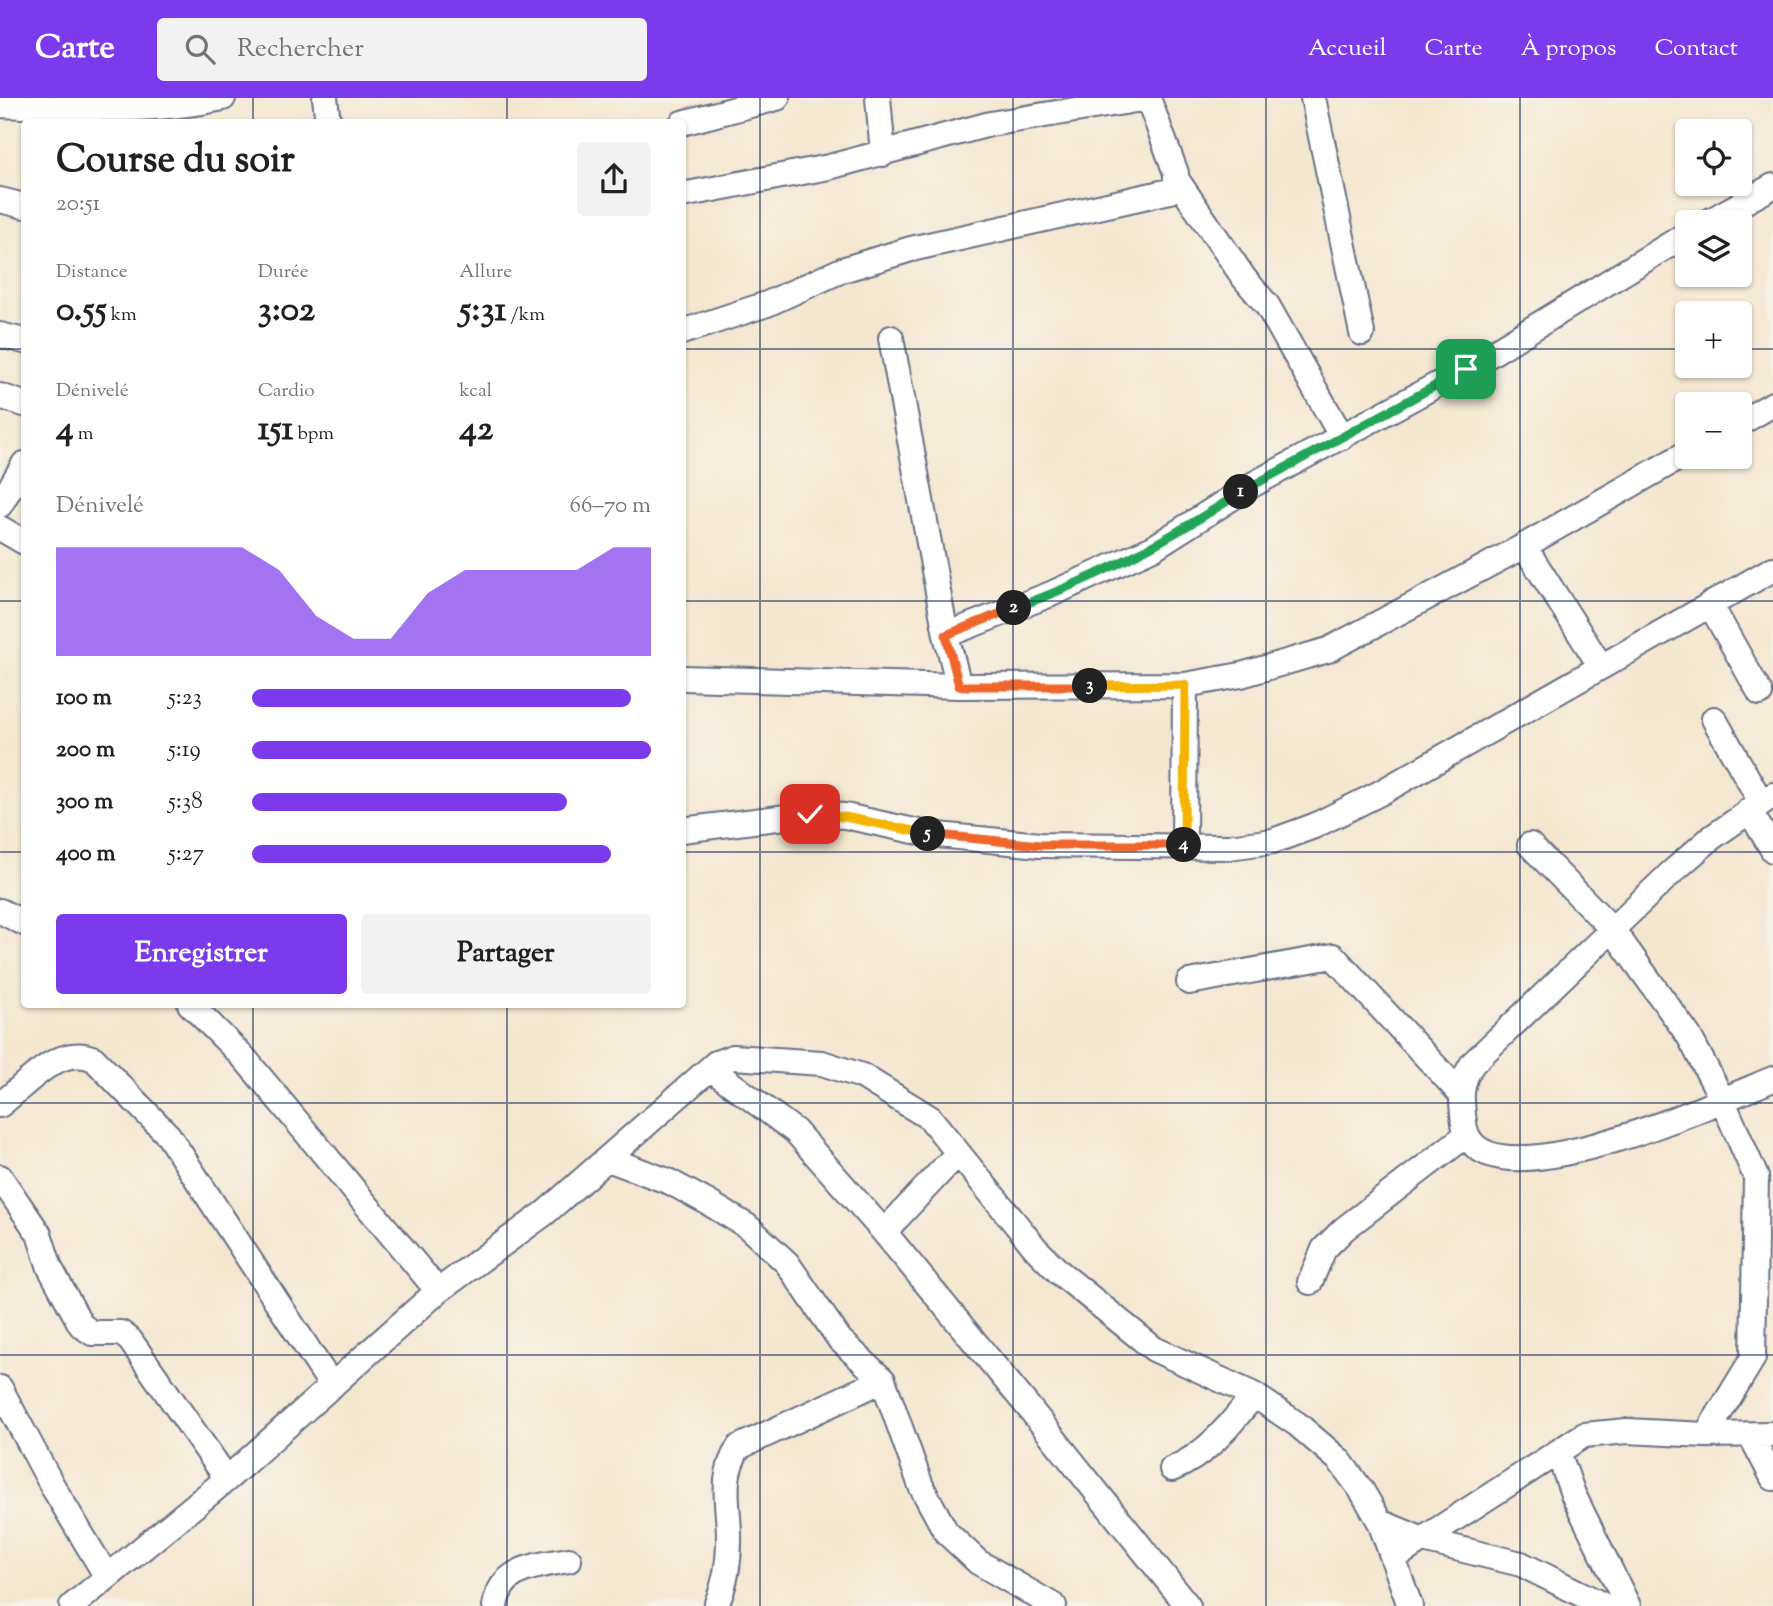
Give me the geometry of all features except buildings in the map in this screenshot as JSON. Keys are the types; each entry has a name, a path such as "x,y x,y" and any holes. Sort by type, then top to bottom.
{"street":[{"path":"0,104 118,109 186,106 223,98"},
{"path":"325,98 327,119"},
{"path":"686,121 777,98"},
{"path":"878,98 883,154"},
{"path":"686,194 883,154 990,124 1148,98 1177,180 1244,278 1267,305 1342,438"},
{"path":"1313,98 1362,333"},
{"path":"686,331 767,304 842,270 899,252 1170,191 1177,180"},
{"path":"1730,210 1773,186"},
{"path":"0,200 21,205"},
{"path":"946,635 1064,589 1153,548 1252,485 1466,369 1675,241"},
{"path":"0,335 21,340"},
{"path":"891,338 946,635 959,686"},
{"path":"0,396 21,403"},
{"path":"1752,416 1773,404"},
{"path":"686,678 959,686 1185,685 1241,675 1328,650 1524,546 1675,460"},
{"path":"0,505 21,469"},
{"path":"0,528 21,540"},
{"path":"1524,546 1600,665"},
{"path":"686,830 810,814 856,818 929,834 1040,845 1229,847 1273,841 1314,826 1380,793 1600,665 1773,569"},
{"path":"1710,604 1760,693"},
{"path":"1184,845 1185,685"},
{"path":"1714,719 1761,802 1773,850"},
{"path":"1761,802 1711,838 1473,1063 1464,1076 1460,1093 1465,1136 1478,1151 1502,1160 1569,1154 1773,1079"},
{"path":"1530,845 1612,929 1689,1036 1722,1099 1756,1177 1753,1358 1706,1435"},
{"path":"0,911 21,922"},
{"path":"1189,982 1333,956 1460,1093"},
{"path":"194,1008 245,1059 438,1291"},
{"path":"0,1105 60,1058 82,1054 94,1059 167,1135 332,1386"},
{"path":"72,1606 227,1479 438,1291 545,1213 724,1058 733,1057 822,1063 862,1076 930,1118 1036,1249 1154,1349 1254,1395 1297,1424 1339,1460 1380,1522 1410,1606"},
{"path":"711,1069 795,1131 884,1232 1188,1606"},
{"path":"1310,1282 1324,1249 1344,1229 1465,1136"},
{"path":"884,1232 958,1153"},
{"path":"608,1159 670,1182 747,1226 787,1263 840,1340 883,1380 921,1486 946,1532 978,1562 1054,1606"},
{"path":"0,1177 40,1234 50,1268 81,1325 92,1333 121,1333 130,1340 227,1479"},
{"path":"716,1606 728,1566 730,1539 724,1486 728,1463 739,1447 883,1380"},
{"path":"0,1388 53,1487 107,1577"},
{"path":"1172,1469 1190,1461 1218,1439 1254,1395"},
{"path":"1394,1558 1584,1435 1604,1431 1762,1435 1773,1478"},
{"path":"1558,1452 1573,1494 1628,1606"},
{"path":"1380,1522 1423,1540 1521,1564 1605,1606"},
{"path":"495,1606 499,1587 512,1575 534,1566 569,1560"}],"route":[{"path":"810,814 877,822 929,834 1040,845 1184,845 1185,685 959,686 946,635 1103,573 1153,548 1252,485 1404,405 1466,369"}]}
